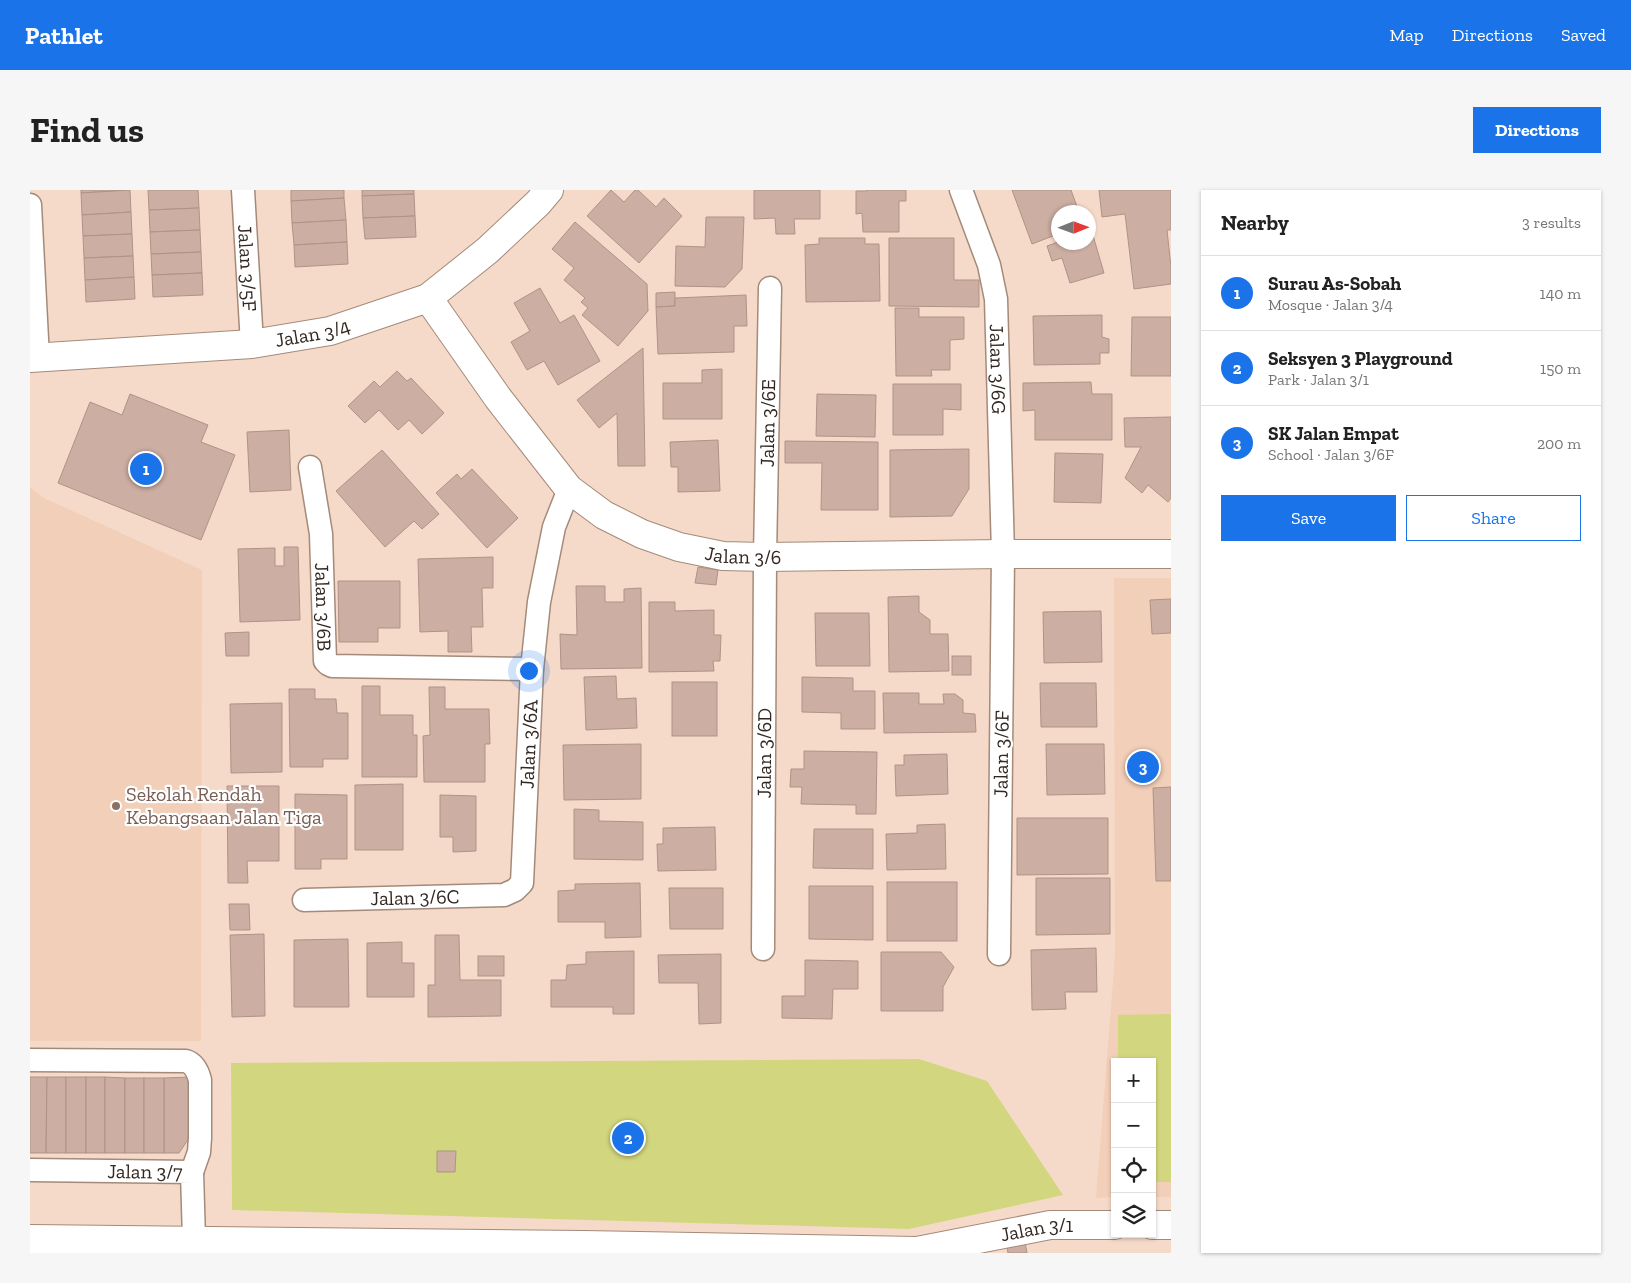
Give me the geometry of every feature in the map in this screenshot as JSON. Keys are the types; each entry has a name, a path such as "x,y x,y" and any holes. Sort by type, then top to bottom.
{"street":[{"name":"Jalan 3/5F","path":"243,190 252,344"},
{"name":"Jalan 3/4","path":"34,358 252,344 330,331 428,298 488,250 538,203 549,190"},
{"name":"Jalan 3/6G","path":"961,190 989,265 996,299 1003,554"},
{"path":"30,205 34,358"},
{"name":"Jalan 3/6E","path":"765,557 770,288"},
{"name":"Jalan 3/6","path":"428,298 498,398 569,489 604,515 642,534 670,544 723,556 765,557 1171,554"},
{"name":"Jalan 3/6B","path":"310,467 321,534 326,660 328,664 332,666 532,669"},
{"name":"Jalan 3/6A","path":"522,882 532,669 539,602 554,527 569,489"},
{"name":"Jalan 3/6F","path":"999,954 1003,554"},
{"name":"Jalan 3/6D","path":"763,949 765,557"},
{"name":"Jalan 3/6C","path":"304,900 504,895 515,890 522,882"},
{"path":"30,1060 190,1062 200,1080 199,1152 192,1172"},
{"name":"Jalan 3/7","path":"30,1170 192,1172 194,1240"},
{"name":"Jalan 3/1","path":"30,1239 194,1240 252,1247 917,1251 1050,1225 1111,1225"},
{"path":"1156,1225 1171,1226"}],"shaded area":[{"name":"Sekolah Rendah Kebangsaan Jalan Tiga","path":"30,487 44,498 202,570 201,1041 30,1041"},
{"path":"1114,578 1171,578 1171,1197 1156,1197 1156,1058 1111,1058 1111,1197 1096,1198 1115,956"}],"green space":[{"path":"1171,1014 1171,1182 1156,1182 1156,1058 1118,1058 1118,1015"},
{"path":"919,1059 987,1081 1063,1195 909,1229 232,1210 231,1063"}],"building":[{"path":"81,190 130,190 81,193"},
{"path":"130,190 131,212 82,215 81,193"},
{"path":"148,190 198,190 199,208 149,210"},
{"path":"291,190 344,190 344,198 291,201"},
{"path":"362,190 414,190 414,194 362,196"},
{"path":"611,190 624,202 635,190 638,190 656,207 664,198 682,216 639,263 587,216"},
{"path":"754,190 820,190 820,219 794,219 795,234 776,234 775,218 754,219"},
{"path":"906,190 906,201 899,201 899,232 863,232 862,213 856,214 856,191"},
{"path":"1012,190 1071,190 1076,205 1051,205 1051,237 1032,244"},
{"path":"1099,190 1171,190 1171,230 1167,230 1171,284 1134,289 1125,214 1102,217"},
{"path":"414,194 415,216 363,218 362,196"},
{"path":"344,198 346,220 292,223 291,201"},
{"path":"199,208 200,230 150,232 149,210"},
{"path":"131,212 132,234 83,236 82,215"},
{"path":"415,216 416,237 365,239 363,218"},
{"path":"706,217 744,217 742,269 725,287 675,286 676,246 705,247"},
{"path":"346,220 347,242 294,245 292,223"},
{"path":"575,222 647,284 648,311 618,346 582,315 588,308 581,302 585,298 564,280 574,268 552,249"},
{"path":"200,230 201,252 151,254 150,232"},
{"path":"132,234 133,256 84,258 83,236"},
{"path":"819,238 865,238 865,244 879,244 880,301 806,302 805,245 819,244"},
{"path":"889,238 954,238 954,280 979,280 979,307 889,306"},
{"path":"347,242 348,264 295,267 294,245"},
{"path":"1051,245 1051,250 1096,250 1096,246 1104,273 1070,283 1062,258 1052,261 1047,246"},
{"path":"201,252 202,273 152,275 151,254"},
{"path":"133,256 134,277 85,280 84,258"},
{"path":"202,273 203,295 153,297 152,275"},
{"path":"134,277 135,299 86,302 85,280"},
{"path":"540,288 560,323 574,315 600,361 558,385 544,361 527,370 511,342 530,331 514,303"},
{"path":"675,292 675,306 656,307 656,293"},
{"path":"746,295 747,326 734,326 734,352 658,354 656,307 675,306 675,298"},
{"path":"895,308 919,308 919,317 964,317 964,339 950,340 950,370 931,370 932,376 896,376"},
{"path":"1102,315 1102,337 1109,339 1109,353 1100,353 1100,364 1034,365 1033,316"},
{"path":"1132,317 1171,317 1171,376 1131,376"},
{"path":"643,348 645,466 618,466 617,413 599,428 577,400"},
{"path":"722,369 722,419 663,419 663,383 702,383 702,370"},
{"path":"397,371 407,381 411,378 444,413 422,434 409,420 398,430 379,410 365,423 348,406 374,381 380,387"},
{"path":"1091,382 1092,394 1112,394 1112,440 1035,440 1035,410 1023,411 1023,383"},
{"path":"893,384 961,384 961,410 943,409 943,435 893,435"},
{"path":"130,394 208,425 201,442 235,455 201,540 58,483 90,402 122,415"},
{"path":"817,394 876,395 875,437 816,436"},
{"path":"1171,417 1171,498 1168,502 1148,485 1142,493 1125,478 1141,447 1125,447 1124,418"},
{"path":"289,430 291,490 250,492 247,432"},
{"path":"718,440 720,491 678,492 678,467 671,467 670,442"},
{"path":"785,441 878,442 878,510 821,510 822,463 785,463"},
{"path":"969,449 969,489 952,516 890,517 890,450"},
{"path":"382,450 439,514 422,529 414,521 385,547 336,491"},
{"path":"1055,453 1103,454 1101,503 1054,502"},
{"path":"472,469 518,518 487,548 436,493 457,474 461,479"},
{"path":"284,547 298,547 300,620 240,622 238,549 275,548 275,566 284,566"},
{"path":"493,557 493,588 482,588 483,627 471,627 472,652 448,652 448,631 420,632 418,559"},
{"path":"698,567 718,570 716,585 695,583"},
{"path":"338,581 400,581 400,628 378,628 378,642 339,642"},
{"path":"576,586 605,586 605,602 624,602 624,589 641,588 642,668 561,669 560,634 577,635"},
{"path":"919,596 919,612 930,620 930,634 948,634 949,671 889,672 888,597"},
{"path":"1171,599 1171,633 1152,634 1150,600"},
{"path":"649,602 675,602 675,611 714,610 714,635 721,635 720,661 713,661 714,671 649,672"},
{"path":"1101,611 1102,662 1044,663 1043,612"},
{"path":"815,613 869,613 870,666 816,666"},
{"path":"249,632 249,656 226,656 225,633"},
{"path":"952,656 971,656 971,675 952,675"},
{"path":"616,676 617,699 636,698 637,728 586,730 584,677"},
{"path":"802,677 853,678 853,691 875,691 875,729 841,729 841,713 802,712"},
{"path":"672,682 717,682 717,736 672,736"},
{"path":"1040,683 1096,683 1097,727 1041,727"},
{"path":"362,686 380,686 380,715 413,715 413,735 417,735 417,777 362,777"},
{"path":"429,687 445,687 445,709 489,709 490,744 485,744 485,782 424,782 423,736 430,735"},
{"path":"289,689 315,689 315,699 336,699 337,713 348,713 348,759 323,759 323,767 290,767"},
{"path":"883,693 919,693 919,704 944,704 943,694 955,694 963,700 963,713 975,714 976,732 884,733"},
{"path":"282,703 282,772 231,773 230,704"},
{"path":"641,744 641,799 564,800 563,745"},
{"path":"1046,744 1104,744 1105,794 1047,795"},
{"path":"804,751 877,752 876,814 856,814 856,805 801,804 802,787 790,787 791,769 804,769"},
{"path":"947,754 948,794 896,796 895,765 904,765 904,755"},
{"path":"403,784 403,850 355,850 355,785"},
{"path":"227,786 279,786 279,861 247,861 248,883 228,883"},
{"path":"1171,787 1171,881 1156,881 1153,788"},
{"path":"295,794 347,795 347,859 321,859 321,869 295,869"},
{"path":"440,795 476,796 476,851 453,852 453,837 440,837"},
{"path":"574,809 599,810 599,821 643,822 643,860 574,859"},
{"path":"1017,818 1108,818 1108,874 1017,875"},
{"path":"945,824 946,869 887,870 886,834 917,833 917,825"},
{"path":"715,827 716,870 658,871 657,844 663,844 663,828"},
{"path":"814,829 873,829 873,869 813,868"},
{"path":"1036,878 1110,878 1110,934 1036,935"},
{"path":"887,882 957,882 957,941 887,941"},
{"path":"640,883 641,937 605,938 605,922 558,922 558,891 575,890 575,884"},
{"path":"809,886 873,886 873,940 809,939"},
{"path":"669,888 723,888 723,929 670,929"},
{"path":"229,904 249,904 250,930 230,930"},
{"path":"264,934 265,1016 232,1017 230,935"},
{"path":"435,935 459,935 460,980 501,980 501,1016 428,1017 428,985 435,985"},
{"path":"348,939 349,1007 294,1007 294,940"},
{"path":"402,942 402,963 414,963 414,997 367,997 367,943"},
{"path":"1096,948 1097,992 1065,992 1066,1009 1032,1010 1031,950"},
{"path":"634,951 634,1014 613,1014 613,1007 551,1007 551,980 566,980 567,965 586,964 586,952"},
{"path":"881,952 941,952 954,967 943,987 943,1011 881,1011"},
{"path":"721,954 721,1023 699,1024 698,983 659,983 658,955"},
{"path":"478,956 504,956 504,976 478,976"},
{"path":"805,960 858,961 858,989 833,989 832,1019 782,1018 782,996 805,996"},
{"path":"30,1077 47,1077 46,1153 30,1153"},
{"path":"47,1077 66,1077 66,1153 46,1153"},
{"path":"66,1077 86,1077 86,1153 66,1153"},
{"path":"86,1077 105,1077 105,1153 86,1153"},
{"path":"105,1077 125,1078 125,1153 105,1153"},
{"path":"191,1077 192,1134 179,1153 164,1153 164,1078"},
{"path":"125,1078 144,1078 144,1153 125,1153"},
{"path":"144,1078 164,1078 164,1153 144,1153"},
{"path":"437,1151 456,1151 455,1172 437,1172"},
{"path":"1025,1242 1027,1253 1008,1253 1007,1247"}],"place":[{"name":"Surau As-Sobah","path":"146,469"},
{"name":"SK Jalan Empat","path":"1143,767"},
{"name":"Sekolah Rendah Kebangsaan Jalan Tiga","path":"116,806"},
{"name":"Seksyen 3 Playground","path":"628,1138"}]}
